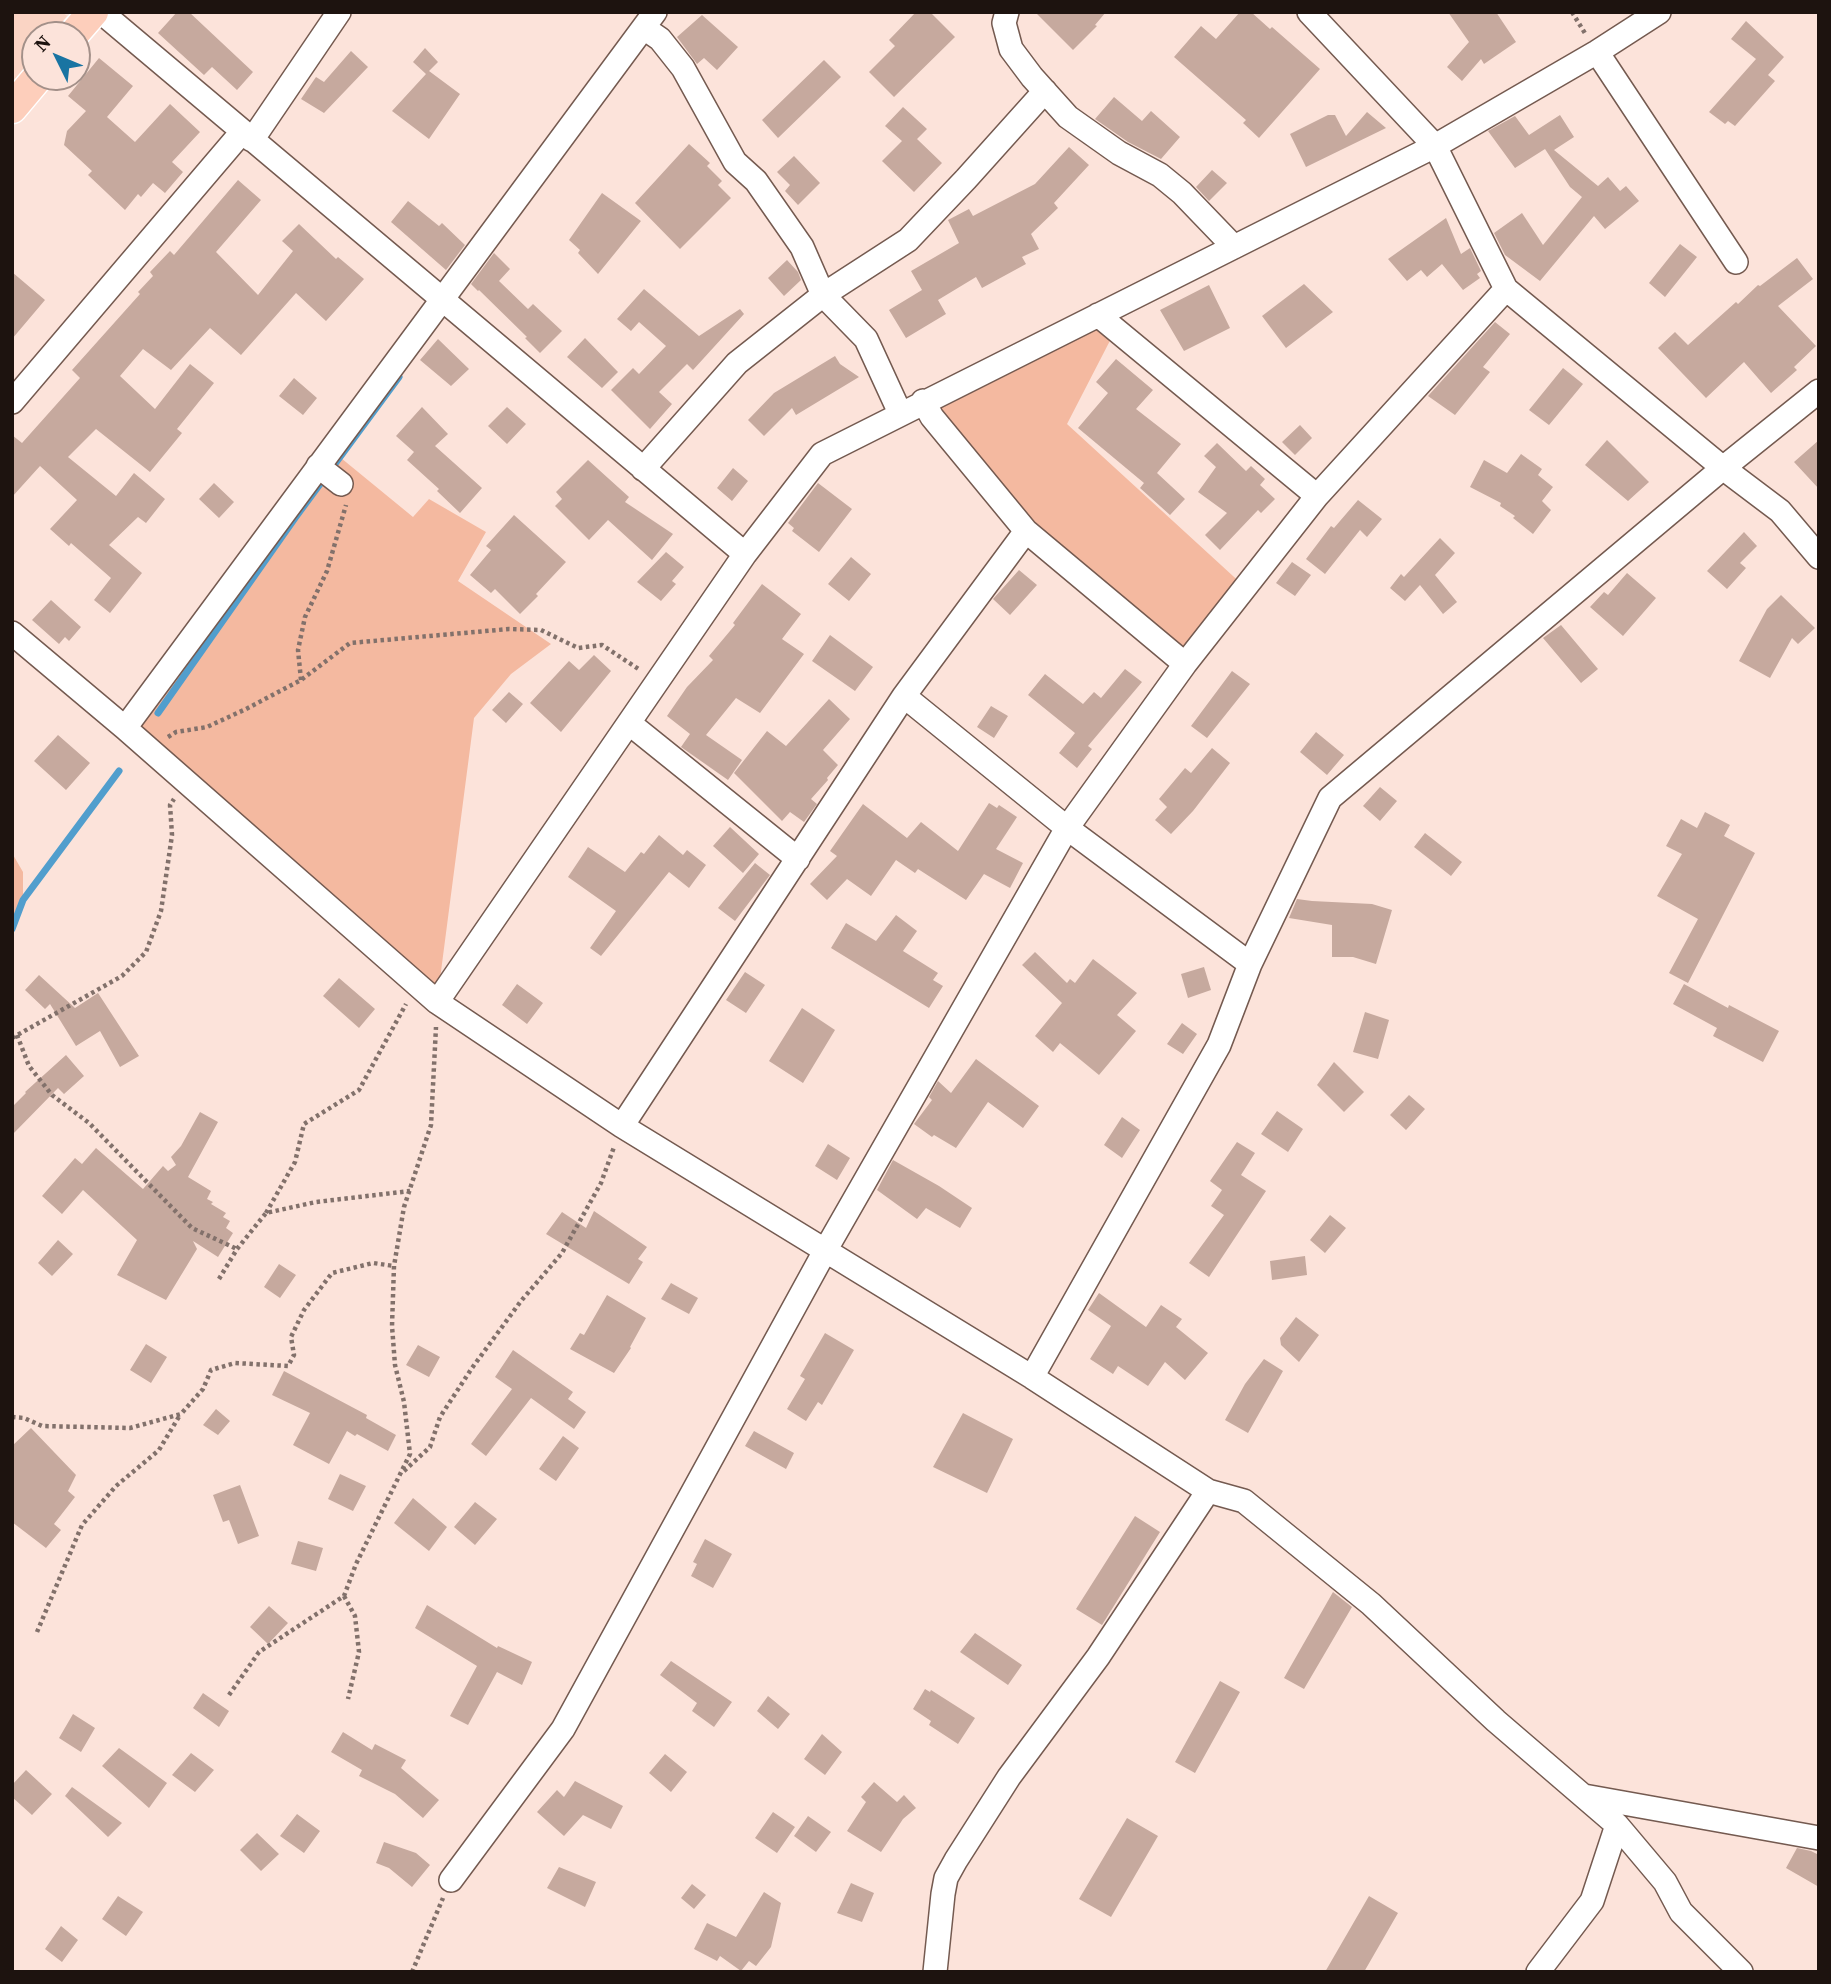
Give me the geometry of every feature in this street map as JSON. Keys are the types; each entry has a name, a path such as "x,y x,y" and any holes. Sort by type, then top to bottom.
{"main road":[{"path":"12,108 26,91"}],"street":[{"path":"101,12 745,554"},
{"path":"12,402 247,136 339,12"},
{"path":"1007,12 1004,23 1011,49 1068,117 1119,153 1160,175 1182,193 1234,247"},
{"path":"1309,12 1435,146 1506,289 1723,468 1780,511 1819,557"},
{"path":"437,1002 745,554 822,454 1435,146 1597,52 1659,12"},
{"path":"125,728 649,20 682,68 735,162 756,181 802,247 823,295 866,339 900,413"},
{"path":"1597,52 1736,262"},
{"path":"643,469 737,363 823,295 908,240 1045,91"},
{"path":"451,1880 564,1729 825,1251 1067,828 1185,664 1317,496 1506,289"},
{"path":"1098,315 1317,496"},
{"path":"1032,1377 1219,1045 1250,964 1330,799 1723,468 1819,391"},
{"path":"923,401 932,417 1026,531 1185,664"},
{"path":"318,466 341,484"},
{"path":"622,1126 904,696 1026,531"},
{"path":"12,633 150,749 437,1002 622,1126 1032,1377 1208,1491 1244,1501 1360,1595 1496,1721 1617,1825 1665,1882 1681,1912 1741,1972"},
{"path":"904,696 1067,828 1250,964"},
{"path":"629,723 797,859"},
{"path":"935,1972 946,1878 956,1860 1009,1777 1152,1578 1208,1491"},
{"path":"1583,1796 1819,1838"},
{"path":"1538,1972 1592,1901 1617,1825"}],"path":[{"path":"301,680 298,650 305,617 327,571 347,506 341,484"},
{"path":"150,749 176,732 207,727 301,680 350,643 509,629 541,630 578,648 602,645 657,682"},
{"path":"187,782 170,805 172,835 161,911 146,952 122,976 15,1036 29,1066 52,1095 89,1123 191,1228 237,1249"},
{"path":"219,1279 237,1249 266,1213 295,1162 304,1124 359,1090 400,1013 419,986"},
{"path":"229,1695 259,1652 344,1596 356,1564 411,1454 404,1402 395,1365 392,1325 394,1266 404,1207 431,1125 437,1002"},
{"path":"401,1474 430,1447 440,1417 471,1368 521,1301 562,1253 600,1183 622,1126"},
{"path":"266,1213 316,1202 410,1191"},
{"path":"37,1632 82,1525 116,1486 159,1450 181,1414 203,1390 211,1370 235,1363 288,1367 294,1355 291,1337 304,1310 332,1273 373,1263 394,1266"},
{"path":"12,1417 24,1418 42,1426 130,1428 181,1414"},
{"path":"344,1596 355,1616 359,1652 348,1699"},
{"path":"412,1972 451,1880"}],"shaded area":[{"path":"12,12 62,12 67,16 63,21 21,21 21,72 12,83"},
{"path":"1098,315 1116,329 1067,424 1245,587 1179,659 1026,531 923,401"},
{"path":"330,449 413,517 429,499 486,532 458,581 551,644 511,674 474,718 437,1002 125,728"},
{"path":"12,853 23,872 23,900 12,929"}],"building":[{"path":"177,12 189,12 253,72 237,90 212,67 204,75 158,33"},
{"path":"916,12 930,12 955,37 894,97 869,72 895,46 889,40"},
{"path":"1035,12 1106,12 1095,25 1097,26 1073,50"},
{"path":"1240,12 1251,12 1320,69 1259,138 1243,123 1246,120 1174,57 1201,26 1216,39"},
{"path":"1448,12 1496,12 1516,42 1484,64 1481,59 1462,81 1447,67 1469,42"},
{"path":"702,15 738,47 717,70 704,58 697,64 677,37"},
{"path":"1746,21 1784,57 1768,75 1775,81 1735,126 1728,121 1725,124 1709,112 1756,59 1731,39"},
{"path":"425,48 438,62 429,71 460,94 429,139 392,111 426,74 413,62"},
{"path":"351,51 368,67 324,113 301,99 316,77 324,82"},
{"path":"99,58 133,86 107,117 135,142 170,104 200,132 172,162 183,172 165,193 153,183 141,197 138,194 125,210 88,175 92,171 64,145 67,131 86,111 68,96 72,91 91,91 91,68"},
{"path":"824,60 841,77 778,138 762,120"},
{"path":"1114,97 1142,121 1151,111 1180,137 1161,159 1128,142 1095,119"},
{"path":"903,107 927,129 917,139 942,163 914,192 882,161 902,141 885,126"},
{"path":"1367,112 1386,128 1306,167 1290,134 1328,115 1335,115 1346,136"},
{"path":"1560,115 1574,137 1554,150 1598,186 1608,177 1620,191 1626,186 1639,201 1605,229 1594,216 1540,281 1505,255 1494,233 1522,213 1543,245 1582,197 1570,187 1545,149 1515,168 1488,131 1515,116 1529,135"},
{"path":"689,144 710,163 707,166 722,181 718,185 731,198 680,249 635,203"},
{"path":"1069,147 1089,165 1054,203 1058,208 1031,234 1039,249 1022,257 1026,264 982,288 976,277 938,300 946,314 906,338 889,310 922,290 911,271 959,243 948,220 969,209 973,216 1035,184"},
{"path":"794,156 820,183 798,205 785,191 790,185 777,172"},
{"path":"1212,170 1227,183 1209,201 1196,187"},
{"path":"238,180 261,200 216,252 258,295 293,251 282,241 299,224 336,259 338,257 364,279 326,321 296,293 241,355 210,328 171,370 143,349 120,376 155,409 190,364 214,383 177,429 182,433 150,472 96,429 68,457 116,496 134,473 165,499 146,523 138,517 109,545 142,573 110,613 94,600 111,578 71,543 69,546 50,529 77,500 40,466 12,497 12,435 22,443 80,378 72,370 140,294 138,292 153,276 150,272 170,251 174,255"},
{"path":"602,193 641,221 598,274 569,240"},
{"path":"408,201 439,226 442,223 465,245 446,270 391,222"},
{"path":"1446,218 1461,254 1470,248 1481,271 1477,274 1480,278 1463,290 1442,264 1427,277 1421,270 1407,281 1388,259"},
{"path":"1680,244 1697,257 1665,297 1649,283"},
{"path":"494,253 510,269 499,281 528,309 533,304 562,331 540,353 525,338 527,337 471,284"},
{"path":"1797,258 1813,279 1778,306 1816,346 1794,367 1797,370 1771,393 1744,362 1706,398 1658,348 1675,332 1688,345 1736,302 1738,304 1758,285"},
{"path":"787,260 798,272 801,280 784,296 768,278"},
{"path":"12,272 45,300 12,339"},
{"path":"1304,284 1333,312 1286,348 1262,316"},
{"path":"1209,285 1230,328 1184,351 1160,310"},
{"path":"644,289 699,336 740,309 744,314 693,370 687,364 659,392 672,404 650,429 611,390 633,368 639,374 666,346 639,322 631,331 617,319"},
{"path":"1495,322 1510,334 1483,367 1490,372 1455,415 1428,396"},
{"path":"585,338 618,372 602,388 567,357"},
{"path":"438,339 469,369 451,386 420,360"},
{"path":"835,356 840,364 859,377 796,415 792,408 764,436 748,420 774,393"},
{"path":"1116,359 1153,390 1136,409 1181,444 1157,473 1185,499 1170,515 1140,488 1144,483 1078,428 1108,393 1096,382"},
{"path":"1563,368 1583,384 1549,425 1529,410"},
{"path":"294,378 317,398 303,415 279,396"},
{"path":"422,407 448,434 435,446 482,488 460,513 437,491 439,489 407,460 414,452 396,436"},
{"path":"507,407 526,424 507,444 488,426"},
{"path":"1300,425 1312,438 1295,455 1282,442"},
{"path":"1607,440 1649,482 1628,501 1585,465"},
{"path":"1819,440 1819,489 1794,462"},
{"path":"1217,443 1246,471 1251,466 1265,479 1260,485 1275,499 1261,513 1258,510 1220,550 1205,535 1227,513 1198,492 1216,467 1204,456"},
{"path":"1521,454 1542,469 1538,475 1553,487 1542,501 1551,510 1533,534 1500,506 1501,503 1470,487 1484,460 1507,473"},
{"path":"588,460 629,497 625,502 673,534 652,560 608,520 589,540 555,506 562,499 556,492"},
{"path":"733,468 748,481 732,501 717,488"},
{"path":"214,483 234,502 219,518 199,499"},
{"path":"818,483 852,509 819,552 792,531 794,528 788,523"},
{"path":"1358,500 1382,519 1367,537 1360,530 1325,574 1306,559 1331,526 1334,528"},
{"path":"514,515 566,562 520,614 495,589 491,593 470,575 491,550 486,546"},
{"path":"1744,532 1757,546 1740,563 1746,568 1727,589 1707,571"},
{"path":"1440,538 1455,553 1435,575 1457,602 1443,614 1420,585 1405,601 1390,588 1401,574 1404,577"},
{"path":"666,552 684,567 672,581 676,584 661,601 637,582"},
{"path":"851,557 871,574 849,601 828,584"},
{"path":"1292,562 1311,575 1295,596 1276,583"},
{"path":"1019,570 1037,585 1010,615 993,599"},
{"path":"1627,573 1656,598 1623,636 1590,607 1604,592 1608,595"},
{"path":"762,584 801,614 782,639 804,654 760,713 736,698 706,735 742,760 728,780 681,747 690,734 667,716 687,687 713,660 709,656 735,625 733,623"},
{"path":"1781,595 1815,628 1798,644 1792,638 1770,678 1739,661 1767,609"},
{"path":"51,600 81,627 69,641 65,637 59,644 32,620"},
{"path":"1561,625 1598,669 1581,683 1543,638"},
{"path":"830,635 873,667 855,691 812,661"},
{"path":"594,655 611,671 561,732 530,703 569,661 579,670"},
{"path":"1125,669 1142,682 1088,746 1092,749 1077,768 1059,753 1075,733 1028,695 1045,674 1083,704 1094,692 1101,698"},
{"path":"1232,671 1250,684 1207,738 1191,726"},
{"path":"509,692 523,704 506,723 492,710"},
{"path":"829,699 850,719 823,750 838,765 811,799 817,804 804,822 790,812 782,821 734,773 767,731 786,746"},
{"path":"991,706 1008,716 994,738 977,727"},
{"path":"1316,732 1344,755 1327,775 1300,752"},
{"path":"58,735 90,763 66,790 34,761"},
{"path":"1212,748 1230,763 1193,811 1171,834 1155,820 1167,807 1159,799 1185,768 1191,773"},
{"path":"1380,787 1397,801 1380,821 1363,806"},
{"path":"989,803 997,808 999,805 1017,817 996,849 1023,863 1010,888 984,874 966,900 918,869 915,873 896,860 871,896 847,879 827,900 810,884 837,856 830,851 863,804 907,838 921,822 958,851"},
{"path":"1705,812 1730,825 1724,836 1755,853 1688,983 1669,973 1698,919 1657,896 1682,854 1666,846 1681,819 1697,828"},
{"path":"730,827 759,854 743,873 713,846"},
{"path":"1425,833 1462,862 1451,876 1414,847"},
{"path":"659,835 683,855 687,850 706,865 689,888 669,872 601,956 590,948 616,911 568,877 588,847 625,872"},
{"path":"755,863 770,875 735,921 718,908"},
{"path":"1297,899 1372,904 1392,910 1376,964 1353,957 1332,957 1332,925 1289,918"},
{"path":"896,915 917,931 903,951 938,973 933,980 943,986 929,1008 831,948 846,923 876,941"},
{"path":"1035,952 1067,983 1070,979 1075,983 1093,959 1137,993 1117,1015 1136,1031 1099,1075 1060,1043 1053,1052 1035,1036 1062,1003 1022,965"},
{"path":"1204,967 1211,990 1188,998 1181,974"},
{"path":"745,972 765,985 746,1013 726,1000"},
{"path":"39,975 75,1008 98,993 139,1056 120,1067 100,1031 76,1046 50,1004 45,1009 25,990"},
{"path":"339,978 375,1009 359,1028 323,996"},
{"path":"517,984 543,1003 527,1024 502,1005"},
{"path":"1684,984 1779,1031 1763,1062 1713,1036 1717,1028 1673,1004"},
{"path":"802,1008 835,1030 803,1083 769,1061"},
{"path":"1365,1012 1389,1020 1378,1059 1353,1052"},
{"path":"1182,1023 1197,1034 1183,1054 1167,1044"},
{"path":"66,1055 84,1076 64,1094 58,1088 12,1135 12,1107"},
{"path":"976,1059 1039,1106 1023,1128 988,1102 956,1148 934,1135 932,1137 914,1124 932,1100 929,1097 938,1081 951,1093"},
{"path":"1334,1062 1364,1092 1344,1112 1317,1085"},
{"path":"1409,1095 1425,1109 1406,1130 1390,1115"},
{"path":"1277,1111 1303,1129 1288,1152 1261,1134"},
{"path":"200,1112 218,1122 188,1177 211,1191 207,1199 226,1213 223,1217 230,1221 226,1228 233,1233 218,1257 193,1241 197,1249 166,1300 117,1275 137,1240 83,1190 62,1214 42,1196 75,1158 82,1164 96,1148 143,1189 163,1166 168,1171 176,1165 171,1157 181,1146"},
{"path":"1122,1117 1140,1130 1122,1158 1104,1145"},
{"path":"1237,1142 1255,1153 1241,1175 1266,1191 1209,1277 1189,1263 1224,1215 1211,1206 1222,1190 1210,1181"},
{"path":"828,1144 850,1158 837,1180 815,1166"},
{"path":"893,1160 972,1208 960,1228 926,1208 917,1219 877,1190"},
{"path":"594,1211 647,1247 638,1259 643,1262 629,1284 546,1234 562,1212 586,1228"},
{"path":"1330,1215 1346,1228 1325,1253 1310,1240"},
{"path":"58,1240 73,1254 52,1276 38,1263"},
{"path":"1305,1256 1307,1275 1272,1280 1270,1261"},
{"path":"279,1264 296,1275 280,1298 264,1287"},
{"path":"671,1283 698,1298 689,1314 661,1299"},
{"path":"1099,1293 1146,1327 1161,1305 1182,1319 1176,1327 1208,1353 1185,1380 1165,1362 1148,1386 1118,1366 1113,1374 1090,1359 1111,1326 1088,1310"},
{"path":"607,1295 646,1318 631,1348 614,1373 570,1349 580,1333 584,1335"},
{"path":"1296,1317 1319,1335 1299,1362 1281,1345 1280,1338"},
{"path":"825,1333 854,1350 822,1405 818,1402 806,1421 787,1409 805,1379 800,1376"},
{"path":"146,1344 167,1357 151,1383 130,1370"},
{"path":"418,1345 440,1357 429,1377 406,1365"},
{"path":"513,1350 573,1392 568,1399 586,1412 574,1429 531,1398 486,1456 471,1444 512,1389 495,1377"},
{"path":"1264,1359 1283,1371 1248,1433 1225,1420 1245,1384"},
{"path":"284,1371 367,1415 366,1418 396,1435 388,1451 347,1431 329,1464 293,1445 310,1413 272,1395"},
{"path":"216,1409 230,1421 218,1435 203,1425"},
{"path":"963,1413 1013,1439 987,1493 933,1467"},
{"path":"31,1428 76,1475 68,1491 75,1497 54,1524 61,1530 46,1548 12,1522 12,1446"},
{"path":"754,1431 794,1453 786,1469 745,1446"},
{"path":"563,1436 579,1448 556,1481 539,1469"},
{"path":"340,1474 366,1486 353,1511 328,1499"},
{"path":"240,1485 259,1536 238,1544 229,1520 223,1522 213,1495"},
{"path":"413,1498 447,1527 429,1551 394,1523"},
{"path":"475,1502 497,1519 475,1545 454,1527"},
{"path":"1135,1516 1160,1532 1102,1625 1076,1609"},
{"path":"705,1539 732,1554 713,1588 691,1576 697,1564 693,1562"},
{"path":"298,1541 323,1548 316,1571 291,1564"},
{"path":"1333,1592 1352,1607 1304,1689 1284,1678"},
{"path":"427,1605 497,1648 498,1646 532,1662 522,1685 497,1672 468,1725 450,1716 477,1666 415,1628"},
{"path":"269,1606 288,1623 268,1644 250,1627"},
{"path":"975,1633 1022,1665 1008,1685 960,1652"},
{"path":"671,1661 732,1702 714,1727 692,1711 697,1703 660,1675"},
{"path":"1220,1681 1240,1692 1195,1773 1175,1762"},
{"path":"925,1689 930,1692 931,1690 975,1718 958,1744 929,1725 931,1721 913,1709"},
{"path":"203,1693 229,1711 219,1727 193,1708"},
{"path":"768,1696 790,1714 778,1729 757,1711"},
{"path":"73,1714 95,1728 81,1752 59,1738"},
{"path":"343,1732 372,1750 375,1744 406,1760 401,1768 439,1800 423,1818 395,1794 359,1776 362,1770 331,1752"},
{"path":"822,1734 842,1752 825,1775 804,1759"},
{"path":"119,1748 167,1783 149,1808 102,1766"},
{"path":"191,1753 214,1770 195,1792 172,1775"},
{"path":"665,1754 687,1772 671,1792 649,1773"},
{"path":"26,1770 52,1794 32,1815 12,1797 12,1785"},
{"path":"575,1781 623,1806 611,1829 583,1815 564,1836 537,1812 557,1790 564,1797"},
{"path":"874,1782 897,1802 904,1795 916,1808 903,1819 881,1852 847,1831 866,1802 861,1797"},
{"path":"72,1787 122,1823 108,1837 65,1796"},
{"path":"773,1812 795,1827 777,1853 755,1838"},
{"path":"297,1814 320,1831 304,1853 280,1836"},
{"path":"808,1816 831,1832 816,1852 794,1836"},
{"path":"1127,1818 1158,1836 1111,1917 1079,1899"},
{"path":"257,1833 279,1854 261,1871 240,1850"},
{"path":"384,1842 416,1853 430,1865 412,1887 389,1868 376,1863"},
{"path":"1797,1848 1819,1855 1819,1887 1786,1868"},
{"path":"559,1867 596,1882 585,1907 547,1888"},
{"path":"851,1883 874,1893 862,1922 837,1913"},
{"path":"692,1884 706,1895 694,1909 681,1898"},
{"path":"764,1892 781,1903 771,1947 756,1966 749,1961 741,1971 720,1956 717,1961 694,1949 707,1923 736,1937"},
{"path":"118,1896 143,1912 126,1936 102,1919"},
{"path":"1369,1896 1398,1913 1364,1972 1325,1972"},
{"path":"61,1926 78,1940 62,1962 45,1949"}],"waterway":[{"path":"158,713 295,518 399,377"},
{"path":"12,929 23,900 119,771"}]}
